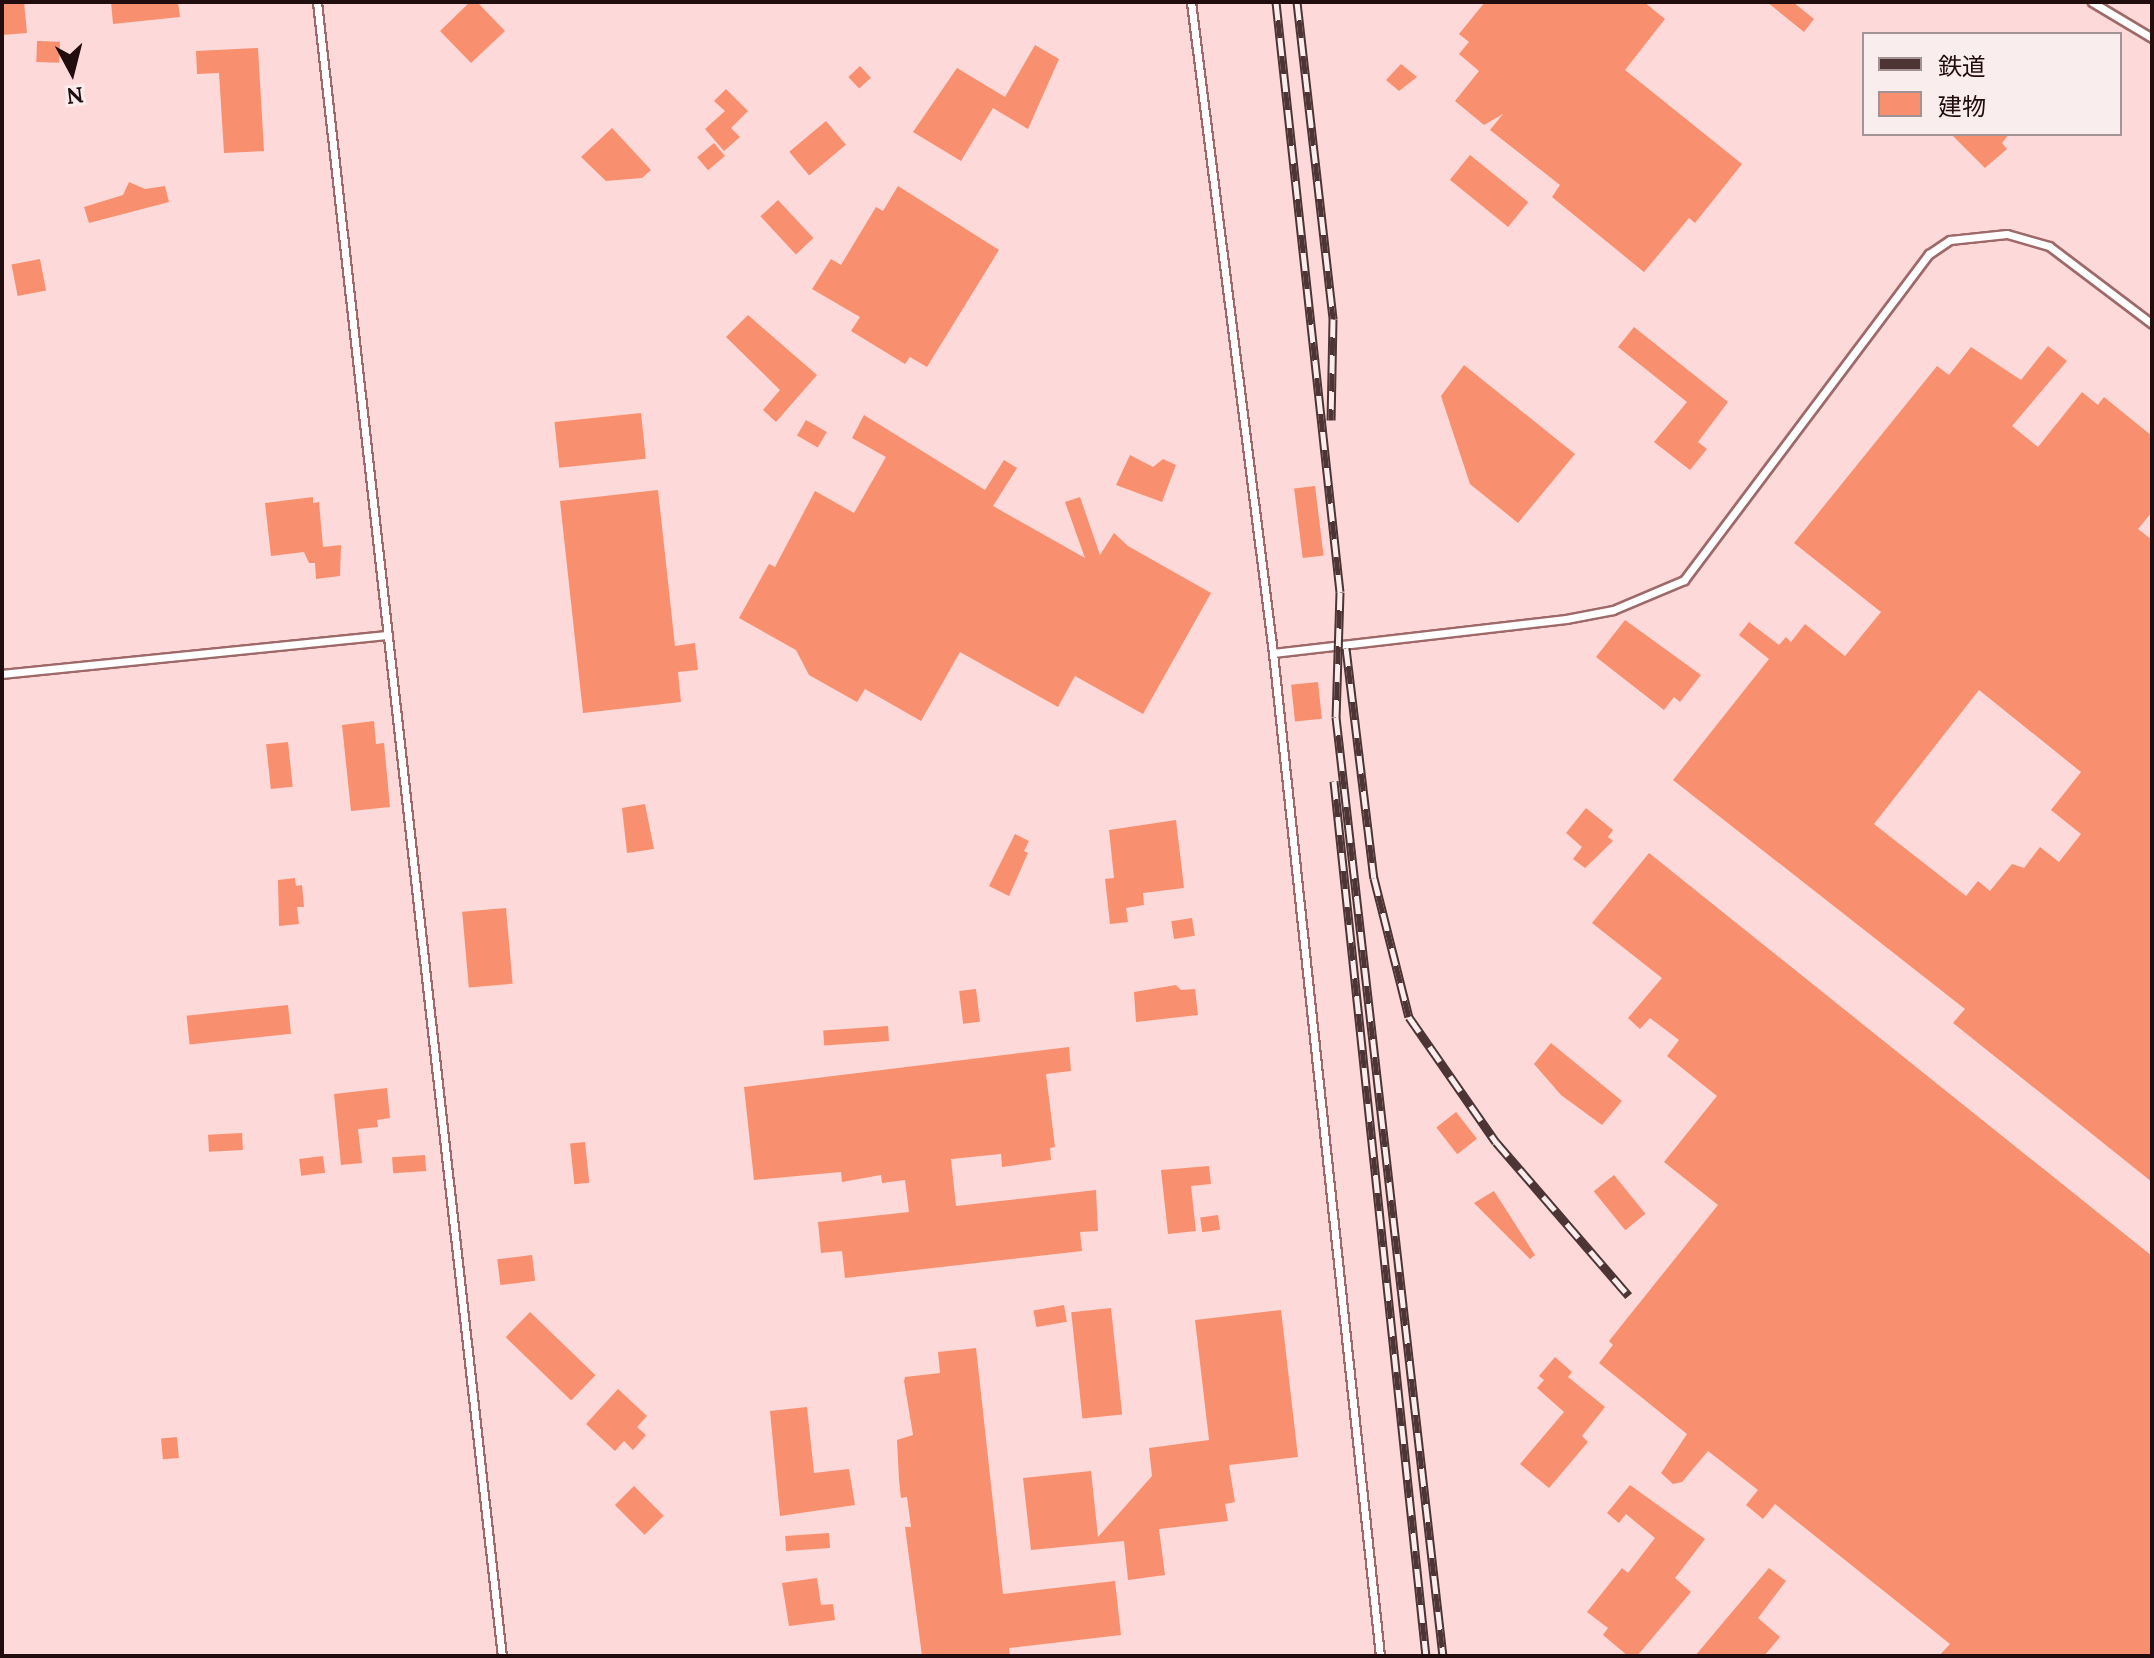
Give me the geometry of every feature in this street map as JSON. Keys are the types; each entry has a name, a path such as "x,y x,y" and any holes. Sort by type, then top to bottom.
{"lane":[{"path":"317,2 502,1656"},
{"path":"1191,2 1273,653 1380,1656"},
{"path":"2092,2 2152,38"},
{"path":"1273,653 1566,619 1613,610 1684,580 1929,254 1950,240 2007,234 2049,246 2152,324"},
{"path":"2,674 388,635"}],"building":[{"path":"2,2 24,2 27,33 2,35"},
{"path":"111,2 178,2 180,17 113,24"},
{"path":"470,2 477,2 505,31 471,63 440,31"},
{"path":"1485,2 1644,2 1665,19 1625,70 1742,164 1695,223 1689,218 1644,272 1552,197 1560,185 1490,130 1503,114 1484,125 1455,101 1479,71 1459,54 1469,42 1459,34"},
{"path":"1767,2 1793,2 1814,19 1804,32"},
{"path":"37,41 60,42 59,63 36,62"},
{"path":"1035,45 1059,59 1028,129 993,108 961,161 913,132 957,68 1005,97"},
{"path":"258,48 264,151 224,153 219,73 197,74 196,51"},
{"path":"1401,64 1417,77 1399,91 1386,80"},
{"path":"860,66 871,78 859,89 848,77"},
{"path":"726,89 748,111 731,128 740,137 724,151 705,129 725,111 714,101"},
{"path":"826,121 846,145 809,176 789,152"},
{"path":"612,128 651,170 642,178 606,181 581,157"},
{"path":"1953,136 2007,136 2002,143 2007,149 1985,168"},
{"path":"714,143 725,156 708,170 697,157"},
{"path":"1470,155 1528,202 1508,227 1450,180"},
{"path":"129,182 145,189 165,186 169,202 89,223 84,207 123,195"},
{"path":"898,186 999,250 927,367 910,357 905,364 851,331 860,317 812,289 831,259 841,265 876,207 883,211"},
{"path":"778,200 813,238 796,254 760,216"},
{"path":"40,259 46,290 18,296 12,265"},
{"path":"748,315 817,375 776,422 763,410 780,390 726,337"},
{"path":"1634,327 1728,402 1698,442 1707,449 1690,470 1654,442 1687,402 1618,347"},
{"path":"2048,346 2067,361 2012,426 2038,447 2082,392 2098,405 2104,397 2152,436 2152,512 2138,529 2152,540 2152,1182 1953,1023 1965,1009 1673,780 1769,659 1739,635 1749,622 1779,645 1786,637 1791,642 1805,624 1845,656 1881,612 1794,543 1937,366 1949,375 1971,347 2021,380","holes":["1979,690 2081,772 2051,810 2081,834 2059,862 2040,847 2024,868 2012,864 1990,891 1978,881 1966,896 1874,824"]},
{"path":"1464,365 1575,454 1518,523 1470,484 1441,396"},
{"path":"641,413 646,459 559,468 554,422"},
{"path":"864,415 985,490 1004,460 1017,468 993,506 1085,558 1065,502 1080,497 1100,555 1114,533 1128,546 1211,593 1143,714 1075,676 1058,707 960,652 921,721 865,689 857,702 809,675 796,650 739,618 769,564 775,567 815,491 854,513 886,457 852,438"},
{"path":"806,420 827,432 818,448 797,436"},
{"path":"1130,455 1153,467 1163,459 1176,465 1162,502 1116,485"},
{"path":"1315,486 1324,555 1303,558 1294,489"},
{"path":"658,490 675,646 695,643 698,670 678,672 681,702 583,713 560,501"},
{"path":"313,497 313,503 319,502 323,547 341,545 340,576 316,579 315,563 309,563 304,552 271,556 265,503"},
{"path":"1625,620 1701,675 1680,702 1674,697 1664,710 1596,657"},
{"path":"1318,682 1322,719 1295,722 1291,685"},
{"path":"374,721 376,744 384,743 390,807 351,811 342,725"},
{"path":"288,742 293,787 271,789 266,744"},
{"path":"645,804 654,849 627,853 622,808"},
{"path":"1586,808 1613,830 1608,837 1613,841 1585,868 1573,859 1582,847 1566,833"},
{"path":"1176,820 1184,888 1143,893 1144,905 1126,908 1128,922 1110,924 1105,879 1114,878 1109,830"},
{"path":"1015,834 1029,841 1024,851 1028,853 1009,896 989,886"},
{"path":"1649,853 2152,1256 2152,1656 1939,1656 1950,1644 1775,1504 1763,1519 1746,1505 1758,1490 1708,1451 1682,1482 1673,1484 1661,1473 1687,1434 1599,1363 1613,1345 1609,1341 1718,1205 1664,1162 1717,1096 1667,1056 1679,1040 1650,1018 1640,1029 1628,1018 1662,978 1592,923"},
{"path":"295,878 296,886 302,885 304,907 297,907 299,924 279,926 278,880"},
{"path":"506,908 513,984 469,988 462,912"},
{"path":"1192,918 1195,936 1174,939 1171,921"},
{"path":"1176,985 1181,990 1195,989 1198,1015 1136,1022 1134,992"},
{"path":"976,989 980,1022 963,1024 959,991"},
{"path":"288,1005 291,1034 190,1045 187,1016"},
{"path":"888,1026 889,1041 824,1045 823,1031"},
{"path":"1551,1043 1622,1101 1602,1125 1561,1095 1534,1064"},
{"path":"1069,1047 1071,1071 1046,1074 1055,1147 1050,1148 1051,1160 1002,1167 1001,1154 951,1159 956,1206 1096,1190 1098,1231 1080,1232 1082,1251 845,1278 842,1251 821,1253 818,1222 909,1212 905,1180 882,1183 881,1175 842,1182 841,1172 754,1180 744,1087"},
{"path":"387,1088 390,1118 377,1120 378,1127 358,1129 362,1163 341,1165 334,1094"},
{"path":"1456,1112 1477,1139 1457,1154 1436,1127"},
{"path":"242,1133 243,1150 209,1152 208,1135"},
{"path":"585,1142 589,1183 574,1184 570,1144"},
{"path":"425,1155 426,1171 393,1173 392,1157"},
{"path":"323,1156 325,1173 301,1176 299,1159"},
{"path":"1209,1166 1211,1184 1191,1186 1196,1231 1168,1234 1161,1170"},
{"path":"1614,1175 1645,1214 1625,1230 1594,1191"},
{"path":"1494,1191 1535,1255 1530,1259 1474,1203"},
{"path":"1218,1215 1220,1230 1202,1232 1200,1218"},
{"path":"532,1255 535,1281 500,1285 497,1259"},
{"path":"1064,1305 1067,1322 1036,1327 1033,1310"},
{"path":"1111,1308 1122,1414 1082,1419 1071,1312"},
{"path":"1281,1310 1298,1457 1229,1465 1235,1502 1225,1504 1228,1521 1159,1529 1165,1575 1128,1580 1124,1541 1031,1550 1023,1478 1091,1471 1098,1537 1152,1476 1149,1448 1209,1440 1195,1320"},
{"path":"530,1312 595,1375 571,1400 506,1337"},
{"path":"976,1348 1003,1594 1115,1581 1121,1635 1009,1648 1010,1656 922,1656 905,1527 911,1527 907,1497 901,1498 899,1480 897,1440 913,1435 904,1381 905,1377 940,1373 938,1352"},
{"path":"1555,1357 1572,1372 1568,1377 1605,1407 1582,1436 1588,1442 1549,1488 1520,1464 1564,1412 1537,1388 1544,1380 1539,1376"},
{"path":"618,1389 647,1416 637,1427 646,1435 633,1450 624,1441 615,1451 586,1424"},
{"path":"807,1407 814,1473 849,1469 855,1505 780,1516 770,1411"},
{"path":"177,1437 179,1458 163,1459 161,1438"},
{"path":"1630,1485 1705,1539 1675,1578 1691,1592 1637,1656 1628,1656 1603,1635 1608,1628 1587,1612 1622,1568 1628,1573 1655,1538 1626,1514 1619,1523 1607,1513"},
{"path":"634,1486 664,1516 645,1535 615,1505"},
{"path":"829,1533 830,1548 786,1551 785,1536"},
{"path":"1769,1568 1786,1581 1758,1618 1780,1637 1764,1656 1695,1656"},
{"path":"817,1578 821,1605 833,1604 835,1620 789,1626 782,1583"}],"railway":[{"path":"1276,2 1340,592 1336,717 1443,1656"},
{"path":"1297,2 1333,319 1331,420"},
{"path":"1346,648 1374,878 1409,1017 1496,1142 1629,1296"},
{"path":"1334,781 1426,1656"}]}
